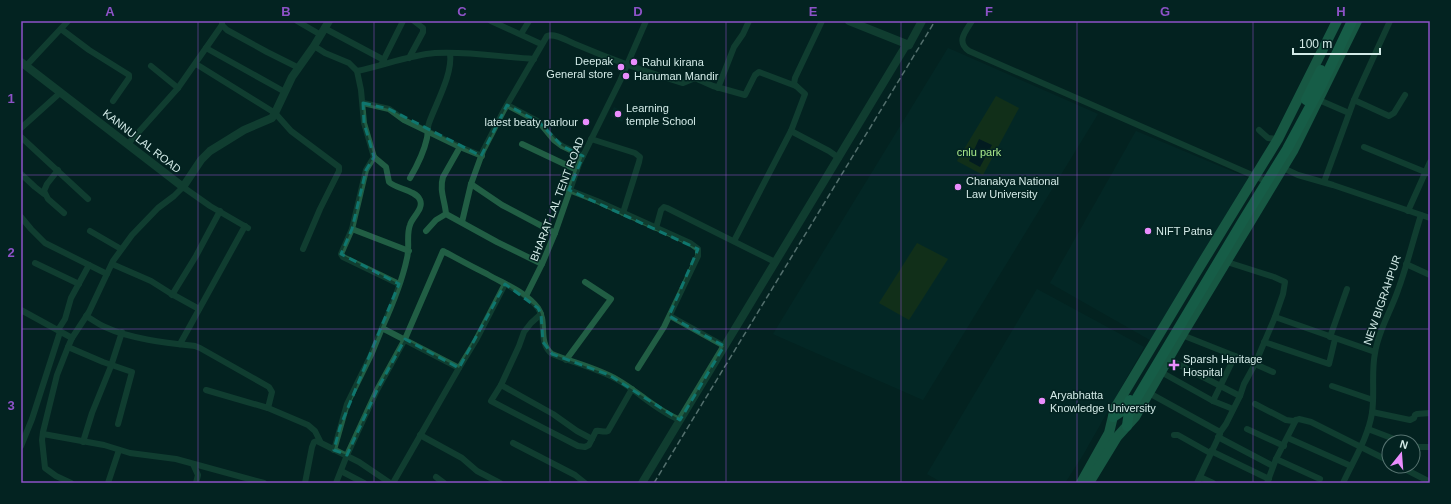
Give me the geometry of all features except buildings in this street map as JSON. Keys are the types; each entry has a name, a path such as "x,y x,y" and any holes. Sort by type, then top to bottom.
{"highway":[{"path":"1127,426 1127,410 1160,346 1279,151 1331,50 1344,21"},
{"path":"1113,417 1127,410 1287,149 1320,88 1352,21"}],"main road":[{"path":"1089,483 1113,435 1113,417 1115,408 1278,139 1337,21"},
{"path":"1081,483 1113,435 1127,426 1135,417 1182,335 1293,151 1357,21"}],"street":[{"path":"298,21 323,32 382,63"},
{"path":"275,113 292,77 314,46 329,21"},
{"path":"382,63 403,21"},
{"path":"409,58 423,32 423,28 414,21"},
{"path":"491,21 506,24 521,34 541,44"},
{"path":"521,34 529,21"},
{"name":"BHARAT LAL TENT ROAD","path":"526,296 555,233 569,190 583,156 617,87 646,21"},
{"path":"718,88 734,47 743,34 749,21"},
{"path":"796,86 794,84 795,78 822,21"},
{"path":"849,21 906,45"},
{"path":"906,45 916,21"},
{"path":"642,483 906,45 922,21"},
{"path":"917,30 922,28 927,21"},
{"path":"972,21 963,37 962,43 964,48 1274,184"},
{"path":"1324,182 1354,100 1390,21"},
{"path":"24,64 61,29 66,22"},
{"path":"128,144 178,88 196,64 222,23 227,30 299,68"},
{"path":"61,29 89,50 129,75 129,78 113,101"},
{"path":"462,222 471,184 482,156 507,105 541,44 547,36 552,35 627,64 683,83 695,78 718,88 745,95 759,72 796,86 804,92 805,94 791,131 734,241"},
{"path":"314,46 324,53 349,63 357,71 360,81 364,123 374,157 386,167 389,182 404,188 420,199 421,202 420,207 410,223 409,251 399,284 371,356 347,404 334,450"},
{"path":"206,48 285,92"},
{"path":"357,71 382,63 430,54 450,53 534,59"},
{"path":"410,178 423,151 428,131 427,126 436,108 451,65 450,53"},
{"name":"KANNU LAL ROAD","path":"24,64 183,187 201,160 210,151 244,130 272,118 275,113"},
{"path":"196,64 275,113 291,131 339,167 339,171 320,209 303,249"},
{"path":"151,66 178,88"},
{"path":"21,128 61,92"},
{"path":"1354,100 1389,116 1394,113 1405,95"},
{"path":"1319,100 1349,113"},
{"path":"362,103 389,109 404,120 482,156"},
{"path":"507,105 540,122 551,136 562,146 583,156"},
{"path":"1259,130 1268,138 1278,139"},
{"path":"791,131 839,158"},
{"path":"21,136 88,199"},
{"path":"591,138 635,153 640,157 623,212"},
{"path":"522,144 577,170"},
{"path":"446,214 441,193 441,182 460,147"},
{"path":"1364,147 1428,173"},
{"path":"374,157 364,176 352,229 341,251 343,256 399,284"},
{"path":"1408,211 1428,173 1430,162"},
{"path":"1283,168 1298,175 1324,182 1430,218"},
{"path":"44,194 47,184 58,170"},
{"path":"21,174 64,213"},
{"path":"471,184 502,205 555,233"},
{"path":"71,483 56,476 45,468 42,440 57,374 72,338 86,316 121,249 152,213 183,187 246,227 180,344"},
{"path":"569,190 623,212 690,243 698,249 699,252 670,316 638,368"},
{"path":"656,228 661,210 664,207 775,262"},
{"path":"172,295 196,256 220,211"},
{"path":"446,214 497,242 542,264"},
{"path":"426,231 436,220 446,214"},
{"name":"NEW BIGRAHPUR","path":"1345,482 1368,429 1372,412 1374,352 1398,290 1421,215"},
{"path":"21,216 45,243 107,274"},
{"path":"352,229 409,251"},
{"path":"90,231 121,249"},
{"path":"336,483 347,455 377,390 405,339 443,251 526,296 541,314 545,346 552,354 602,371 632,389 668,414 680,420"},
{"path":"1213,483 1198,480 1255,364 1275,317 1283,294 1284,282 1274,277 1227,262"},
{"path":"35,263 79,284"},
{"path":"112,264 152,281 172,295 199,309"},
{"path":"1406,264 1430,275"},
{"path":"21,446 32,420 59,331 65,319 71,298 89,265"},
{"path":"566,360 611,299 585,282"},
{"path":"206,390 268,408 312,428 320,441 334,450 359,462 392,483 476,340 504,284"},
{"path":"1264,342 1329,364 1333,338 1347,289"},
{"path":"21,310 72,338"},
{"path":"541,314 524,332 520,346 501,385 491,401 582,447 589,446 596,431 608,431 632,389"},
{"path":"86,316 104,326 122,332 200,348 269,387 272,392 268,408"},
{"path":"670,316 724,346"},
{"path":"1275,317 1374,352"},
{"path":"382,328 459,368"},
{"path":"83,442 92,413 111,366 122,332"},
{"path":"1182,335 1273,372"},
{"path":"68,347 111,366 132,372 118,424"},
{"path":"1213,401 1235,356"},
{"path":"1168,359 1240,396"},
{"path":"1161,372 1213,401 1233,409"},
{"path":"501,385 557,416 577,431 592,439"},
{"path":"1332,386 1373,400"},
{"path":"1149,393 1218,431 1220,434 1273,466"},
{"path":"1255,404 1286,420 1306,420 1381,457"},
{"path":"1372,412 1410,420 1417,414 1430,413"},
{"path":"1174,434 1268,481 1276,459 1296,420"},
{"path":"1247,429 1284,446"},
{"path":"1368,429 1381,434"},
{"path":"43,434 104,445 130,453 176,460 251,481 264,483"},
{"path":"420,435 462,458 477,471 500,483"},
{"path":"1288,438 1351,466"},
{"path":"305,483 312,447 314,442 320,441"},
{"path":"513,443 575,475 585,483"},
{"path":"108,483 119,450"},
{"path":"1276,459 1320,479"},
{"path":"193,464 198,475 196,483"},
{"path":"341,471 364,483"},
{"path":"1414,474 1430,482"},
{"path":"436,477 444,483"}],"highlighted area":[{"path":"363,103 389,109 481,156 507,105 539,122 562,146 583,156 569,190 698,249 669,316 724,346 680,420 609,375 552,354 543,342 541,314 538,308 505,284 459,368 405,339 377,390 347,455 334,450 340,427 399,284 341,254 352,229 366,170 374,157 364,123"}],"shaded area":[{"name":"Chanakya National Law University","path":"948,48 1098,114 923,400 773,334"},
{"name":"Learning temple School","path":"614,107 626,113 622,122 610,116"},
{"name":"NIFT Patna","path":"1136,131 1248,178 1150,340 1050,283"},
{"name":"Aryabhatta Knowledge University","path":"1037,289 1144,347 1083,455 1065,483 943,483 927,474"}],"green space":[{"name":"cnlu park","path":"996,96 1019,108 983,175 957,161"},
{"path":"917,243 948,259 909,320 879,303"}],"water":[{"path":"979,139 992,145 980,167 969,161"}],"railway":[{"path":"654,483 935,21"}],"place":[{"name":"Rahul kirana","path":"634,62"},
{"name":"Deepak General store","path":"621,67"},
{"name":"Hanuman Mandir","path":"626,76"},
{"name":"Learning temple School","path":"618,114"},
{"name":"latest beaty parlour","path":"586,122"},
{"name":"Chanakya National Law University","path":"958,187"},
{"name":"NIFT Patna","path":"1148,231"},
{"name":"Sparsh Haritage Hospital","path":"1174,365"},
{"name":"Aryabhatta Knowledge University","path":"1042,401"}]}
